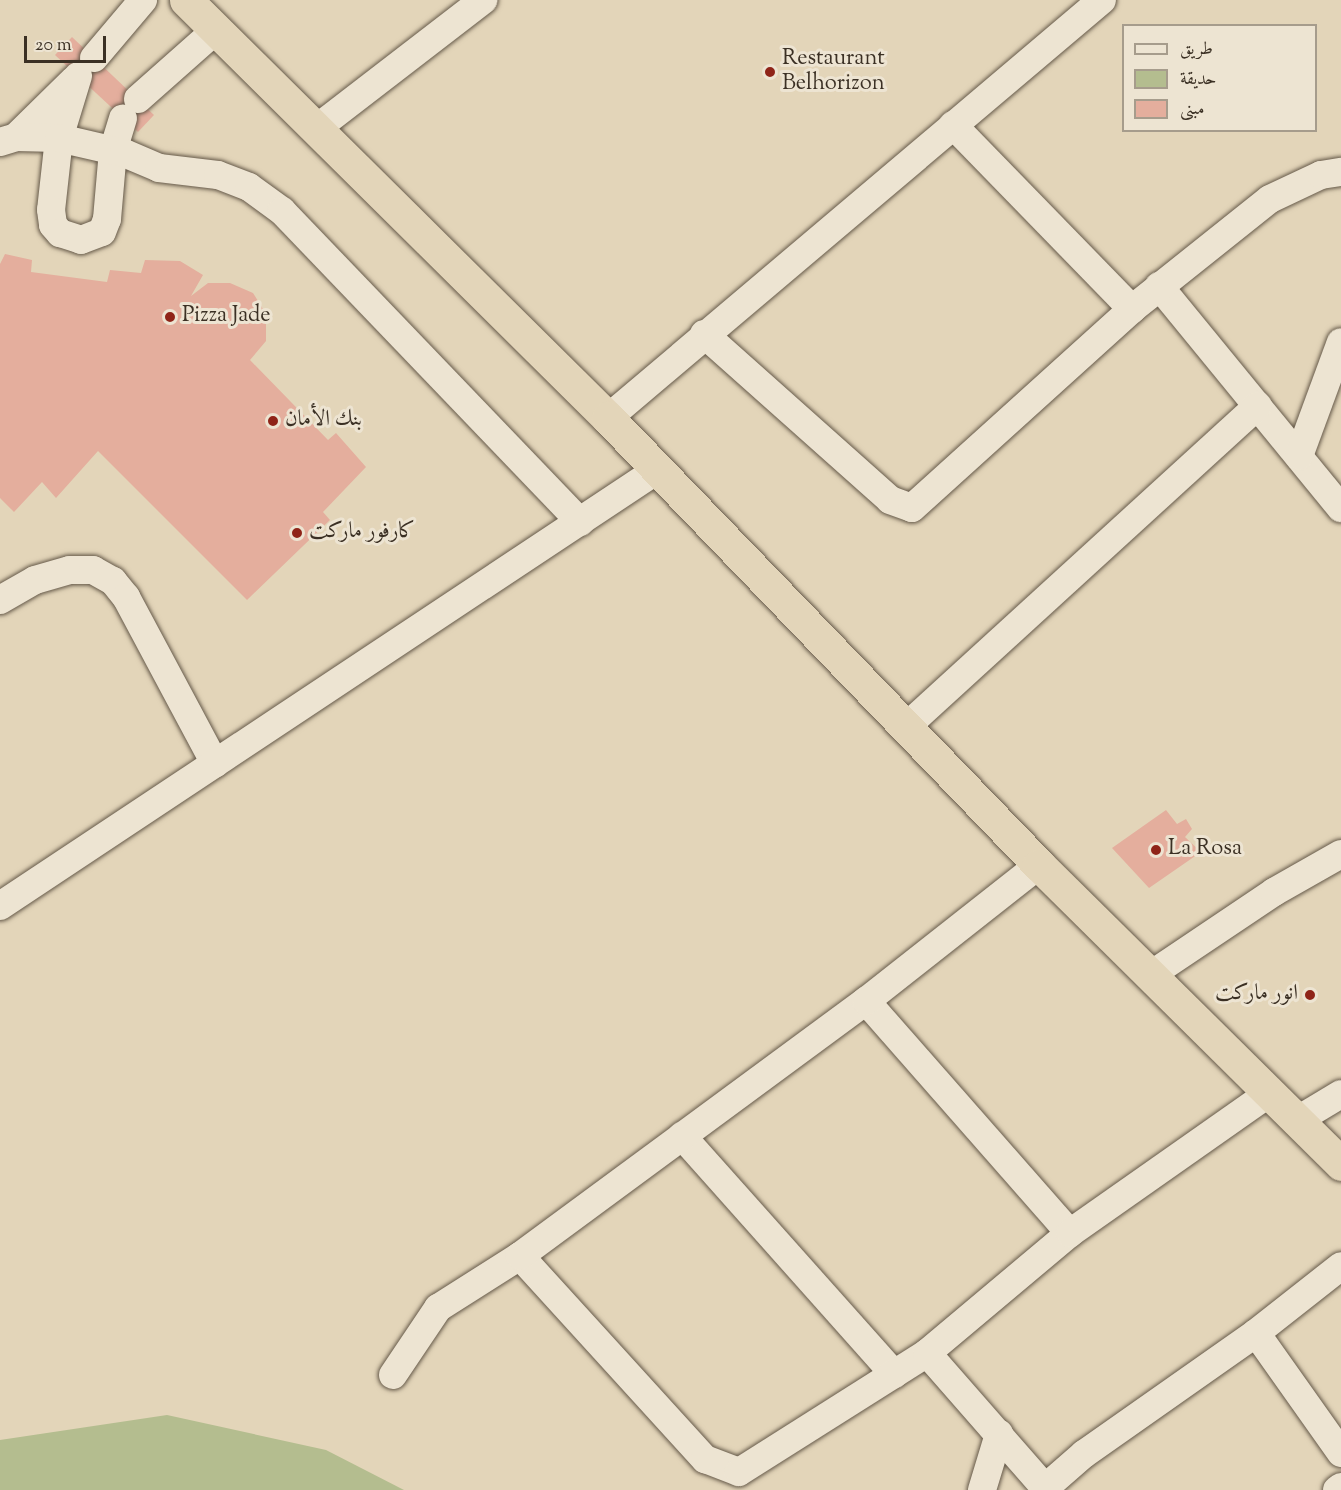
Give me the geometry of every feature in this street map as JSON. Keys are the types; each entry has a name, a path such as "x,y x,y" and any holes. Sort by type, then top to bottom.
{"highway":[{"path":"186,0 608,418 1149,976 1341,1164"}],"street":[{"path":"94,58 143,0"},
{"path":"317,128 483,0"},
{"path":"608,418 704,334 1102,0"},
{"path":"16,134 78,76 59,138 52,225 60,233 75,239 92,238 102,231 107,219 113,151 130,108 216,30"},
{"path":"953,125 1132,309"},
{"path":"16,134 59,138 113,151 159,168 218,175 249,187 282,211 580,522"},
{"path":"704,334 891,501 912,508 1132,309 1270,199 1321,175 1341,172"},
{"path":"1159,286 1341,508"},
{"path":"1299,456 1341,342"},
{"path":"907,726 1258,406"},
{"path":"0,906 657,470"},
{"path":"0,600 35,580 70,570 93,570 113,581 126,597 215,764"},
{"path":"1149,976 1274,892 1341,854"},
{"path":"393,1375 438,1308 520,1256 866,1001 1039,864"},
{"path":"866,1001 1070,1233"},
{"path":"520,1256 705,1459 732,1471 745,1469 927,1353 1070,1233 1269,1094"},
{"path":"1296,1121 1341,1094"},
{"path":"682,1136 894,1374"},
{"path":"927,1353 1046,1489 1084,1454 1256,1333 1341,1266"},
{"path":"1256,1333 1341,1453"},
{"path":"982,1490 999,1434"},
{"path":"1337,1490 1341,1487"}],"green space":[{"path":"167,1415 326,1450 404,1490 0,1490 0,1440"}],"building":[{"path":"72,37 154,115 138,132 55,55"},
{"path":"5,254 32,260 31,272 107,282 110,270 141,273 145,260 180,261 203,275 191,296 208,283 230,283 253,293 266,314 266,341 250,360 328,440 336,433 366,467 323,512 330,520 247,600 98,451 56,498 42,482 14,512 0,498 0,264"},
{"name":"La Rosa","path":"1166,810 1177,824 1186,819 1192,829 1185,837 1201,852 1149,888 1112,848"}],"place":[{"name":"Restaurant Belhorizon","path":"770,72"},
{"name":"Pizza Jade","path":"170,317"},
{"name":"بنك الأمان","path":"273,421"},
{"name":"كارفور ماركت","path":"297,533"},
{"name":"La Rosa","path":"1156,850"},
{"name":"انور ماركت","path":"1310,995"}]}
